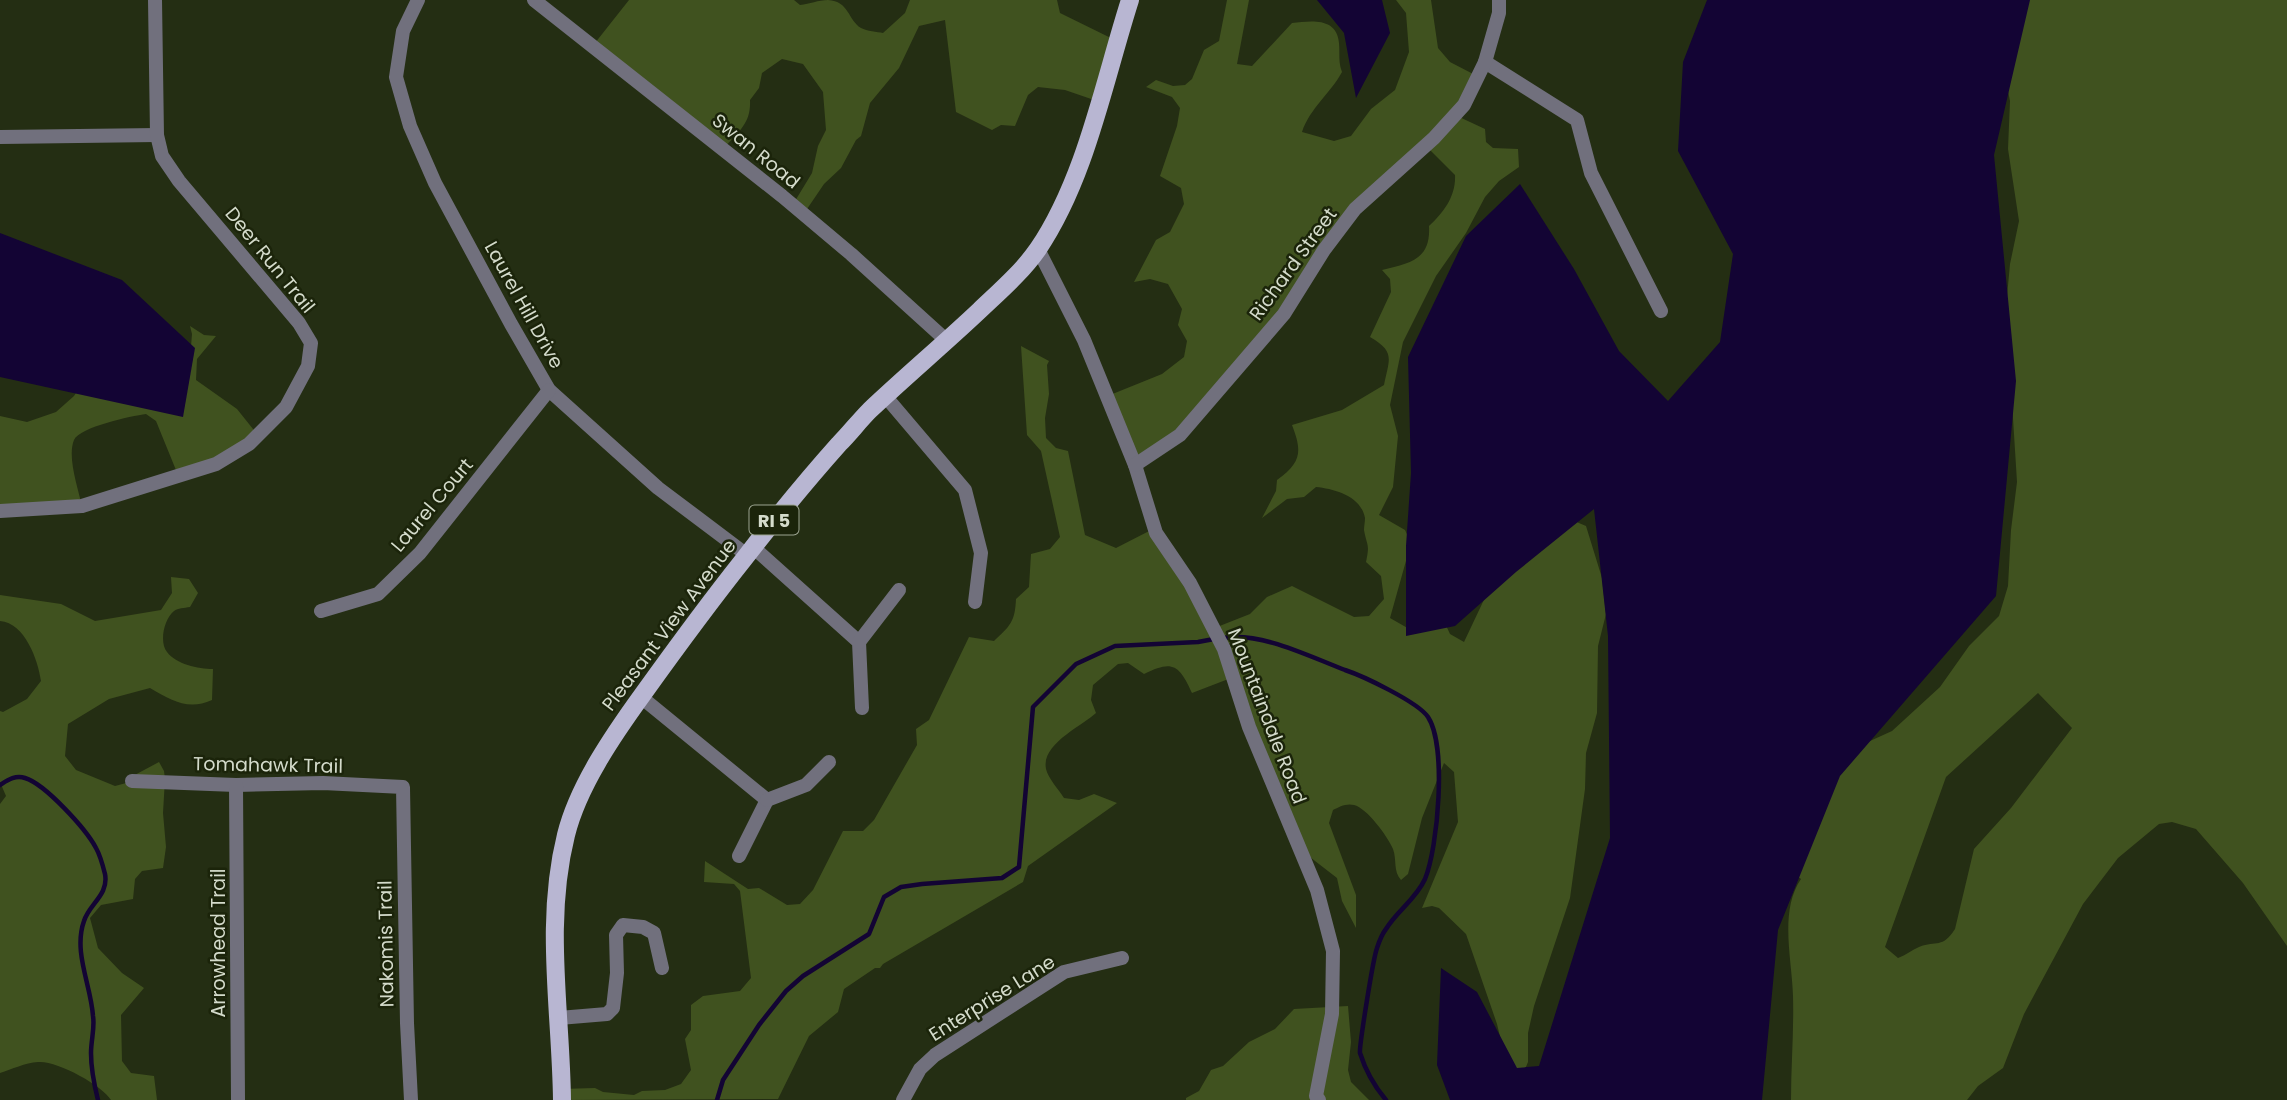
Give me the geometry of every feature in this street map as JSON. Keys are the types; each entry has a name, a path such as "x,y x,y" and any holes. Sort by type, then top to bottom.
{"main road":[{"name":"Pleasant View Avenue","path":"562,1100 554,925 558,874 567,832 585,788 609,742 691,626 796,492 870,411 1010,282 1038,249 1060,208 1080,161 1101,101 1130,0"}],"street":[{"name":"Deer Run Trail","path":"0,511 82,506 216,464 249,444 286,407 308,366 311,343 299,323 179,181 162,156 158,135 155,0"},
{"name":"Laurel Hill Drive","path":"418,0 403,31 396,77 410,126 435,183 549,390 658,488 750,551 859,642"},
{"name":"Swan Road","path":"534,0 782,196 947,341"},
{"name":"Richard Street","path":"1135,465 1180,435 1284,314 1324,250 1356,209 1434,138 1464,105 1485,62 1499,13 1499,0"},
{"path":"1485,62 1577,120 1591,173 1661,311"},
{"path":"0,137 158,135"},
{"name":"Mountaindale Road","path":"1038,249 1084,340 1135,465 1156,533 1190,583 1224,649 1250,727 1317,890 1333,951 1332,1014 1315,1099"},
{"name":"Laurel Court","path":"321,611 378,594 419,553 549,390"},
{"path":"886,397 965,490 981,553 975,602"},
{"path":"862,708 859,642 899,590"},
{"path":"641,697 767,800"},
{"path":"739,856 767,800 806,785 829,762"},
{"name":"Tomahawk Trail","path":"132,781 236,785 323,783 404,787"},
{"name":"Arrowhead Trail","path":"236,785 238,1100"},
{"name":"Nakomis Trail","path":"404,787 407,1023 411,1100"},
{"path":"559,1018 607,1014 613,1008 617,973 616,935 623,925 643,927 654,933 662,968"},
{"name":"Enterprise Lane","path":"904,1100 920,1069 935,1055 1064,972 1122,958"}],"green space":[{"path":"629,0 794,0 800,5 828,0 844,7 861,28 883,33 905,13 910,0 1057,0 1060,13 1117,41 1097,101 1065,90 1038,87 1028,95 1015,126 1001,125 992,130 956,112 945,20 919,26 899,68 870,103 861,136 856,140 841,168 824,184 805,212 795,201 812,173 818,146 826,130 823,92 803,64 782,59 762,73 759,88 750,100 749,115 740,131 725,147 595,43"},
{"path":"1227,0 1249,0 1237,64 1252,66 1292,23 1322,22 1333,29 1339,43 1342,72 1310,116 1302,132 1334,141 1351,136 1371,109 1395,90 1409,52 1406,13 1396,0 1431,0 1438,48 1450,62 1477,76 1455,115 1485,129 1486,142 1493,148 1518,149 1519,167 1499,181 1485,197 1466,233 1436,276 1403,342 1390,405 1398,436 1393,487 1379,515 1405,530 1411,543 1390,618 1411,630 1444,621 1450,634 1464,642 1516,532 1546,509 1586,526 1602,578 1606,614 1598,646 1597,713 1586,753 1585,789 1570,898 1534,1006 1528,1033 1528,1062 1521,1079 1506,1062 1497,1024 1466,934 1439,908 1422,908 1458,822 1454,772 1444,763 1422,818 1408,874 1401,880 1397,873 1393,849 1371,817 1354,805 1333,810 1329,823 1356,895 1356,928 1342,901 1337,878 1306,854 1231,678 1192,693 1183,676 1174,667 1161,667 1144,674 1128,663 1118,664 1093,685 1091,700 1096,713 1064,736 1046,760 1047,773 1064,798 1079,800 1094,794 1117,803 1028,866 1023,882 880,968 875,968 844,989 838,1012 809,1036 778,1099 561,1100 561,1089 595,1088 603,1092 634,1095 642,1091 665,1090 681,1084 691,1070 685,1039 691,1030 691,1005 703,996 740,991 751,978 740,891 734,884 704,882 705,861 748,889 759,888 787,905 800,904 813,890 843,831 863,831 874,820 917,745 916,729 929,720 969,637 994,641 1011,623 1016,599 1029,587 1031,554 1050,549 1060,537 1041,451 1027,435 1021,346 1049,361 1046,438 1056,448 1068,451 1085,535 1116,548 1155,528 1217,627 1250,614 1267,597 1292,586 1354,617 1369,616 1384,599 1381,576 1366,562 1368,548 1363,510 1353,499 1339,492 1316,487 1304,497 1287,499 1262,518 1276,491 1277,480 1298,456 1292,425 1342,410 1384,385 1389,357 1384,347 1370,337 1391,292 1390,279 1382,270 1410,262 1422,253 1429,237 1429,226 1448,203 1455,183 1455,175 1426,146 1375,190 1285,311 1185,429 1138,461 1110,395 1162,374 1184,357 1187,341 1178,325 1182,309 1168,284 1150,279 1134,282 1156,240 1170,232 1184,204 1181,188 1160,176 1177,126 1180,108 1172,97 1146,87 1156,80 1173,86 1185,85 1192,79 1204,50 1219,41"},
{"path":"2014,0 2287,0 2287,946 2243,883 2196,829 2172,822 2159,824 2118,858 2083,904 2024,1014 2003,1068 1978,1086 1967,1100 1791,1100 1793,1009 1788,936 1790,906 1801,879 1796,875 1848,751 1892,731 1940,687 1969,646 1999,616 2008,586 2017,482 2006,307 2010,264 2019,221 2008,149 2010,101 2001,56","holes":["2038,693 2072,728 2011,808 1974,849 1955,929 1943,942 1919,947 1898,958 1885,947 1946,777"]},
{"path":"190,326 204,335 216,336 197,359 196,380 237,409 257,434 252,440 178,475 156,421 146,414 107,423 78,435 74,440 72,464 82,506 0,513 0,416 27,422 56,412 74,396 81,385 190,359"},
{"path":"171,577 189,579 198,593 190,607 176,610 170,615 163,637 165,648 182,663 213,669 212,700 195,704 180,703 150,688 109,699 68,724 65,756 76,770 115,786 130,782 131,777 159,762 165,779 163,813 166,847 163,868 142,871 135,879 133,899 101,905 90,918 98,948 122,973 144,988 121,1015 122,1061 131,1073 154,1076 157,1100 111,1100 89,1081 46,1062 28,1064 0,1073 0,804 6,796 0,782 0,711 3,712 27,699 41,681 37,663 23,635 9,623 0,621 0,595 61,604 95,621 161,610 172,593"},
{"path":"1348,1006 1351,1042 1348,1070 1351,1082 1369,1100 1186,1100 1199,1091 1211,1070 1223,1066 1249,1042 1275,1029 1294,1009"}],"shaded area":[{"path":"1317,0 1382,0 1390,33 1356,98 1344,33"},
{"path":"1707,0 2030,0 1994,155 2016,381 1996,596 1840,776 1778,930 1762,1100 1450,1100 1437,1065 1441,968 1477,992 1517,1068 1539,1066 1610,838 1608,636 1594,509 1455,626 1406,636 1406,546 1411,473 1408,357 1466,236 1520,184 1574,269 1619,351 1668,401 1720,342 1733,254 1678,151 1683,62"},
{"path":"0,233 122,280 195,348 183,417 0,377"}],"waterway":[{"path":"1223,638 1253,638 1269,642 1364,678 1402,697 1422,711 1434,731 1439,773 1437,821 1430,864 1421,886 1390,923 1377,948 1362,1036 1362,1059 1374,1084 1386,1100"},
{"path":"717,1100 723,1080 759,1025 786,991 803,976 869,934 884,897 901,887 1002,878 1019,867 1033,707 1076,664 1115,646 1214,639"},
{"path":"0,785 12,778 21,777 43,789 84,830 101,861 105,874 104,888 84,921 80,945 92,1004 94,1025 91,1059 98,1100"}]}
